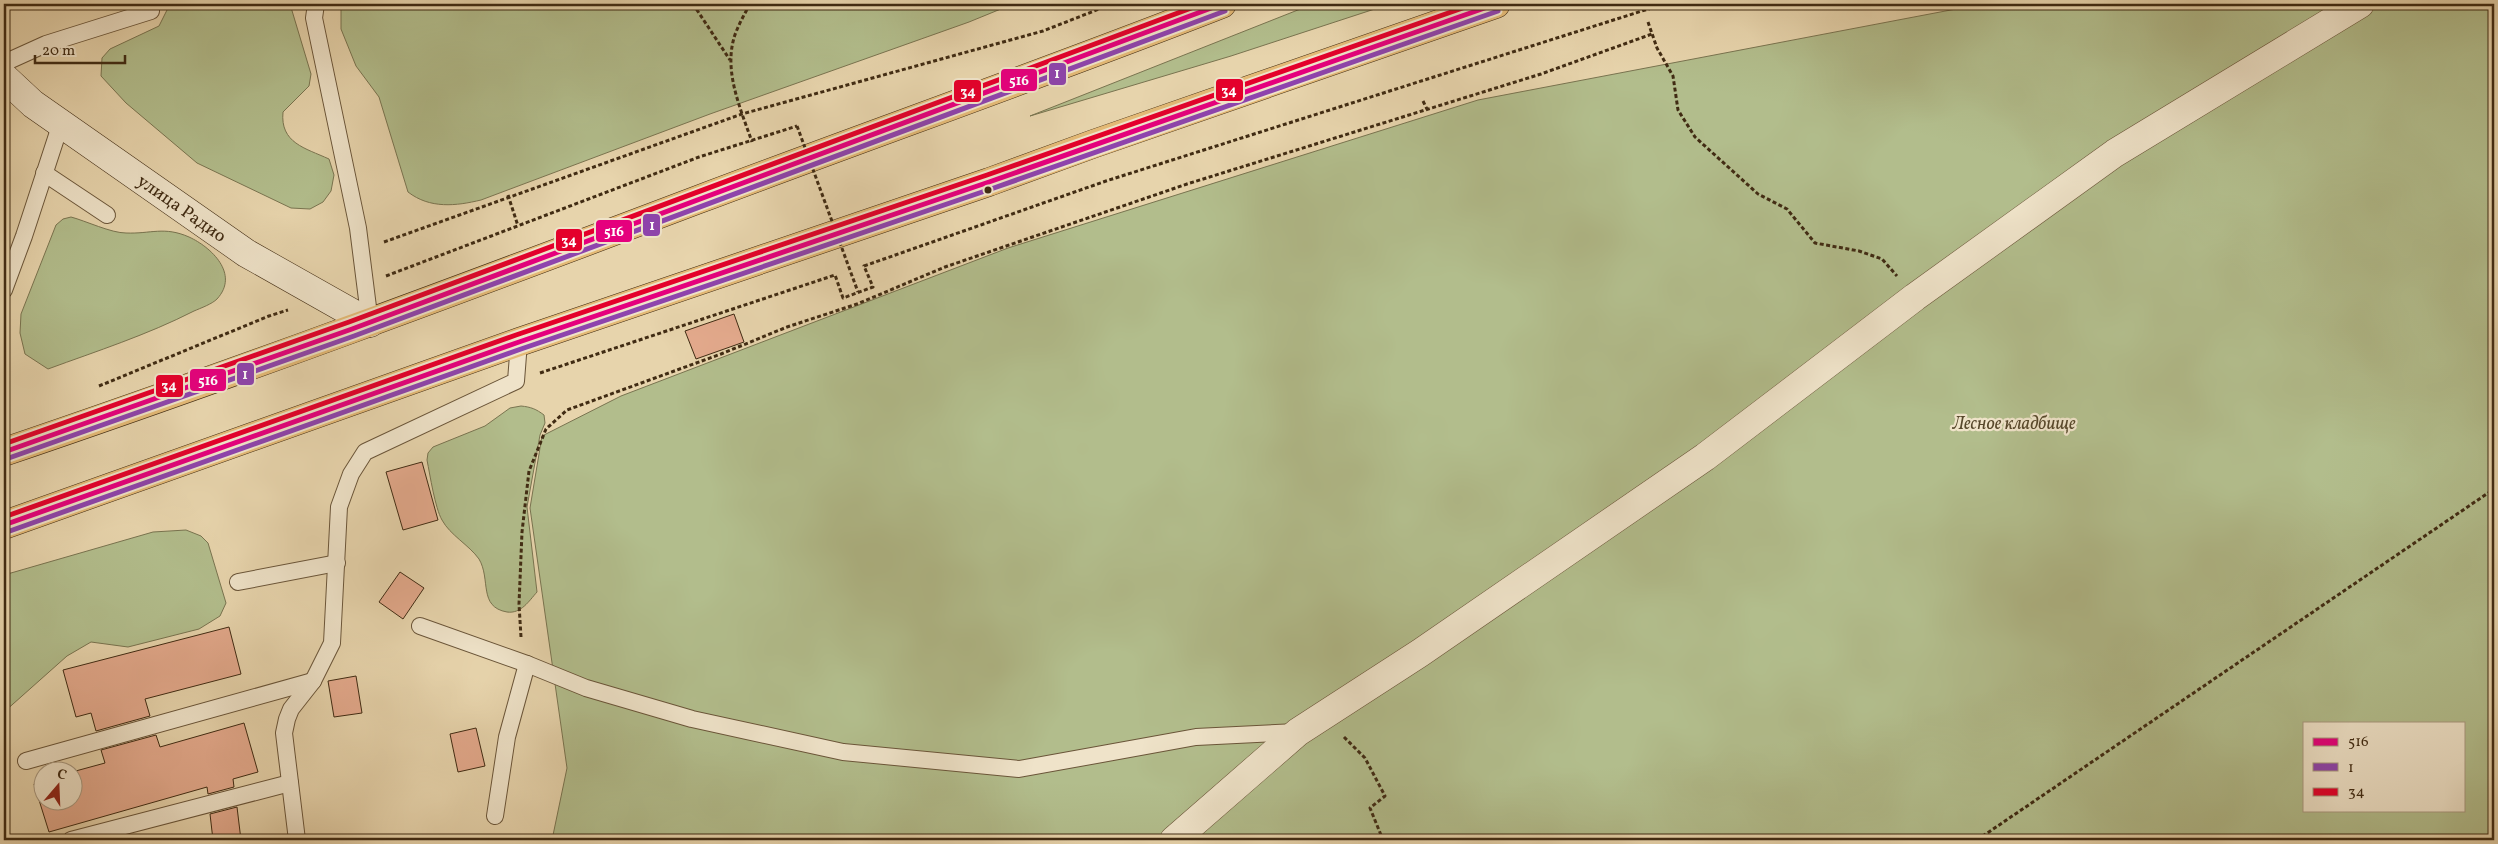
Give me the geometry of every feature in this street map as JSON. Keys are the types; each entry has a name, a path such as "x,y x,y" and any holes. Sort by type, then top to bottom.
{"highway":[{"path":"4,452 370,323 1052,70 1222,4"},
{"path":"4,525 519,342 989,182 1496,4"}],"street":[{"path":"1174,840 1298,732 1420,653 1705,457 1915,297 2115,153 2360,4"},
{"name":"улица Радио","path":"4,77 33,104 246,253 370,323"}],"lane":[{"path":"316,4 314,18 362,250 370,323"},
{"path":"4,63 46,44 151,11"},
{"path":"4,290 61,123"},
{"path":"44,173 107,215"},
{"path":"297,840 284,733 291,709 313,682 332,643 339,507 351,474 365,452 516,381 519,342"},
{"path":"238,582 336,563"},
{"path":"420,626 524,663 586,688 692,719 833,750 1018,769 1196,737 1298,732"},
{"path":"495,816 507,737 524,663"},
{"path":"26,761 313,682"},
{"path":"71,840 290,783"}],"path":[{"path":"693,4 731,60"},
{"path":"750,4 735,33 731,60 732,82 752,142"},
{"path":"362,250 508,196 742,114 1043,31 1112,4"},
{"path":"516,381 835,275 844,298 873,287 864,266 1106,181 1664,4"},
{"path":"1648,22 1657,48 1673,76 1678,110 1696,137 1758,194 1787,209 1815,243 1859,251 1882,259 1915,297"},
{"path":"524,663 519,604 522,532 529,471 546,429 567,410 721,354 787,327 857,304 945,267 1188,184 1541,74 1652,34"},
{"path":"1424,101 1426,109"},
{"path":"365,284 699,157 752,142 796,126 858,292"},
{"path":"508,196 518,226"},
{"path":"98,386 269,316 327,299"},
{"path":"1977,840 2494,490"},
{"path":"1323,715 1365,758 1384,796 1370,808 1383,840"}],"green space":[{"path":"170,4 290,4 311,74 309,86 283,112 283,122 290,138 296,143 329,159 334,175 331,191 323,202 310,209 291,208 197,163 126,103 101,76 102,58 110,49 159,26"},
{"path":"341,4 1013,4 969,22 710,114 481,200 443,205 425,201 408,192 379,97 356,66 341,29"},
{"path":"1313,4 1390,4 1231,56 1030,116"},
{"name":"Лесное кладбище","path":"2034,4 2494,4 2494,840 552,840 567,768 530,508 542,436 621,396 1008,248 1478,100 1956,9"},
{"path":"71,217 120,232 165,231 189,237 206,247 220,262 225,280 223,290 212,303 176,320 48,369 25,354 20,333 21,314 56,225 63,219"},
{"path":"528,407 544,415 545,423 540,435 527,507 537,592 521,609 507,612 498,609 492,604 479,559 445,525 439,515 427,460 428,453 433,447 485,426 510,408"},
{"path":"186,530 201,536 208,543 226,603 220,616 199,629 128,647 91,642 67,656 4,712 4,575 153,532"}],"building":[{"path":"734,314 744,342 696,359 685,331"},
{"path":"422,462 438,520 403,530 386,472"},
{"path":"400,572 424,588 403,619 379,602"},
{"path":"229,627 241,674 145,699 150,716 96,731 91,713 76,717 63,670"},
{"path":"356,676 362,713 334,717 328,681"},
{"path":"244,723 258,772 233,779 234,787 208,794 207,787 49,832 43,812 82,812 82,769 105,763 101,750 156,735 160,747"},
{"path":"476,728 485,766 458,772 450,734"},
{"path":"237,807 241,840 213,840 210,814"}],"transit line":[{"name":"34","path":"4,444 349,322 1202,4"},
{"name":"516","path":"4,452 352,329 1222,4"},
{"name":"34","path":"4,517 516,335 987,175 1474,4"},
{"name":"516","path":"4,525 519,342 989,182 1496,4"},
{"name":"1","path":"6,459 354,336 1225,11"},
{"name":"1","path":"7,532 521,349 991,189 1498,11"}]}
